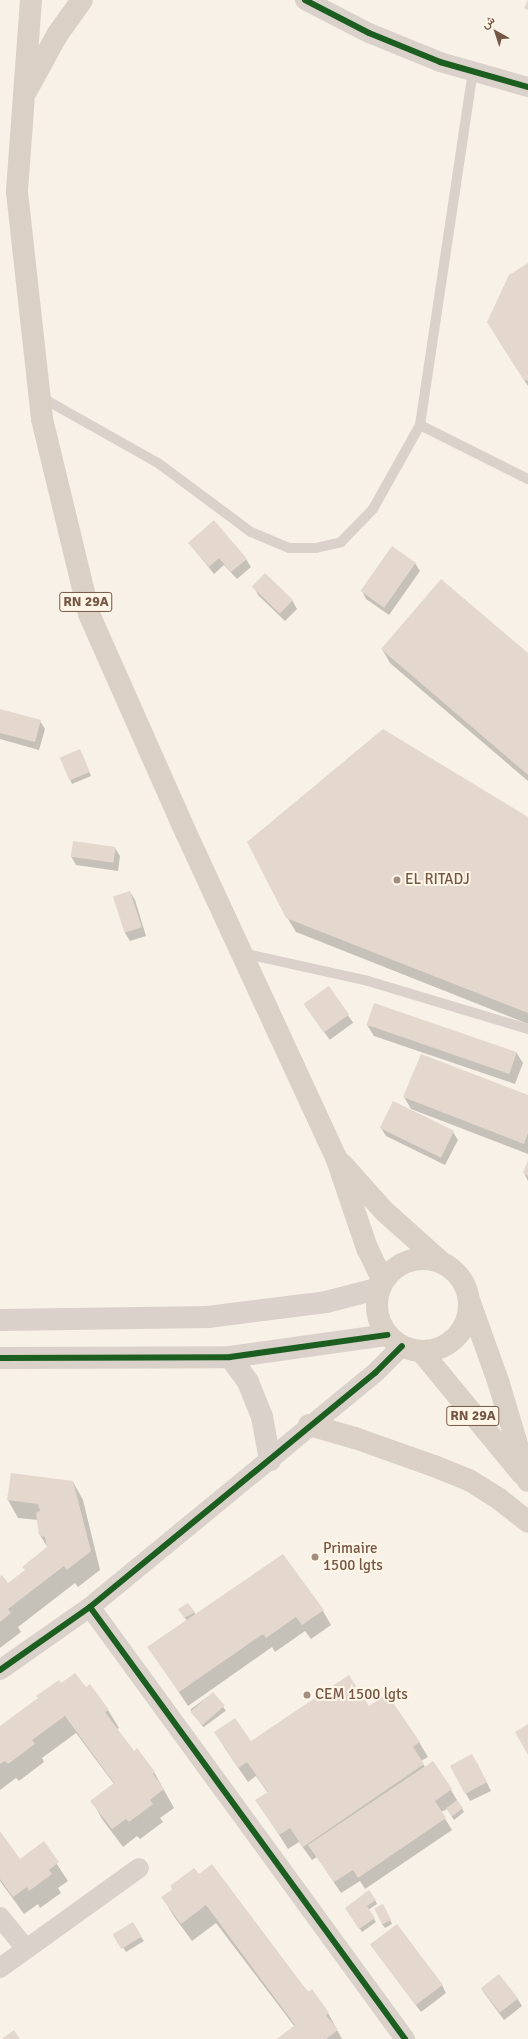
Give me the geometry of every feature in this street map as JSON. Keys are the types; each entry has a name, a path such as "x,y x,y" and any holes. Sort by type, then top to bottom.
{"main road":[{"name":"RN 29A","path":"31,0 17,192 42,419 89,614 336,1157 381,1284"},
{"path":"24,96 57,35 82,0"},
{"name":"RN 29A","path":"336,1157 384,1211 441,1262"},
{"path":"425,1259 441,1262 454,1271 464,1284 469,1299 467,1315 461,1330 450,1342 436,1349 403,1344 379,1321 377,1304 381,1284 394,1269 409,1261 425,1259"},
{"name":"RN 29A","path":"469,1299 499,1384 527,1480"},
{"name":"RN 29A","path":"403,1344 491,1438 527,1480"},
{"path":"309,1425 355,1438 469,1480 499,1499 528,1522"}],"street":[{"path":"305,0 369,32 440,62 528,87"},
{"path":"0,1320 208,1317 326,1302 381,1284"},
{"path":"0,1358 230,1358 403,1344"},
{"path":"0,1670 90,1607 270,1460 309,1425 375,1373 403,1344"},
{"path":"230,1358 248,1382 262,1416 270,1460"},
{"path":"90,1607 406,2039"},
{"path":"0,1968 140,1868"},
{"path":"0,1917 26,1949"}],"lane":[{"path":"39,396 158,463 251,532 289,548 316,548 342,542 373,509 420,425 473,71"},
{"path":"420,425 528,479"},
{"path":"242,953 368,980 528,1029"}],"building":[{"path":"528,0 528,10 524,8"},
{"path":"528,263 528,381 523,379 487,322 509,275"},
{"path":"214,520 247,559 231,572 219,558 209,567 188,543"},
{"path":"392,546 416,563 384,608 360,591"},
{"path":"265,573 293,600 280,614 252,587"},
{"path":"441,579 528,653 528,775 381,649"},
{"path":"0,709 41,720 35,742 0,733"},
{"name":"EL RITADJ","path":"383,729 528,817 528,1013 286,918 247,842"},
{"path":"80,749 90,772 70,781 60,758"},
{"path":"73,841 116,847 113,863 71,857"},
{"path":"130,891 142,927 125,933 113,897"},
{"path":"329,986 349,1015 324,1032 304,1004"},
{"path":"374,1003 517,1052 509,1074 367,1025"},
{"path":"421,1054 528,1095 528,1133 524,1144 403,1097"},
{"path":"393,1101 454,1131 441,1158 380,1128"},
{"path":"528,1160 528,1176 523,1173"},
{"path":"11,1473 73,1481 91,1551 67,1570 64,1566 8,1609 11,1613 0,1622 0,1577 2,1575 8,1583 25,1570 22,1567 47,1547 45,1537 39,1535 36,1513 40,1511 38,1504 7,1500"},
{"path":"283,1554 324,1610 302,1625 296,1617 266,1638 263,1634 179,1692 147,1647"},
{"path":"188,1603 195,1612 184,1618 178,1609"},
{"path":"75,1673 86,1687 90,1684 109,1710 105,1712 134,1751 137,1748 155,1772 153,1774 164,1789 150,1800 153,1804 129,1822 126,1819 112,1829 90,1801 114,1783 65,1716 32,1740 35,1744 8,1764 5,1761 0,1764 0,1726 38,1698 36,1696 59,1680 61,1683"},
{"path":"349,1675 369,1706 387,1694 420,1742 413,1747 424,1764 303,1847 290,1828 279,1835 255,1800 268,1792 247,1762 238,1768 214,1732 235,1718 251,1741"},
{"path":"213,1692 225,1706 202,1725 190,1712"},
{"path":"528,1724 528,1755 515,1732"},
{"path":"472,1754 487,1782 465,1794 450,1766"},
{"path":"433,1761 452,1789 435,1801 446,1818 358,1878 353,1870 334,1882 308,1845"},
{"path":"457,1800 463,1808 452,1816 446,1808"},
{"path":"0,1831 20,1859 44,1841 59,1862 49,1870 52,1874 29,1891 27,1887 13,1897 0,1879"},
{"path":"212,1864 308,1992 312,1989 329,2013 326,2015 338,2030 326,2039 277,2039 295,2025 206,1905 181,1924 161,1897 173,1889 170,1886 194,1868 199,1874"},
{"path":"369,1890 376,1900 367,1906 375,1918 359,1929 345,1908"},
{"path":"383,1904 391,1920 382,1925 374,1909"},
{"path":"133,1922 142,1937 121,1949 112,1934"},
{"path":"397,1924 443,1985 416,2005 370,1944"},
{"path":"499,1974 518,1998 500,2013 481,1988"},
{"path":"14,2030 20,2039 2,2039"}],"cycle path":[{"path":"305,0 369,33 440,62 528,87"},
{"path":"0,1358 230,1357 387,1335"},
{"path":"0,1670 90,1607 375,1373 402,1346"},
{"path":"90,1607 405,2039"}],"place":[{"name":"EL RITADJ","path":"397,880"},
{"name":"Primaire 1500 lgts","path":"315,1557"},
{"name":"CEM 1500 lgts","path":"307,1695"}]}
